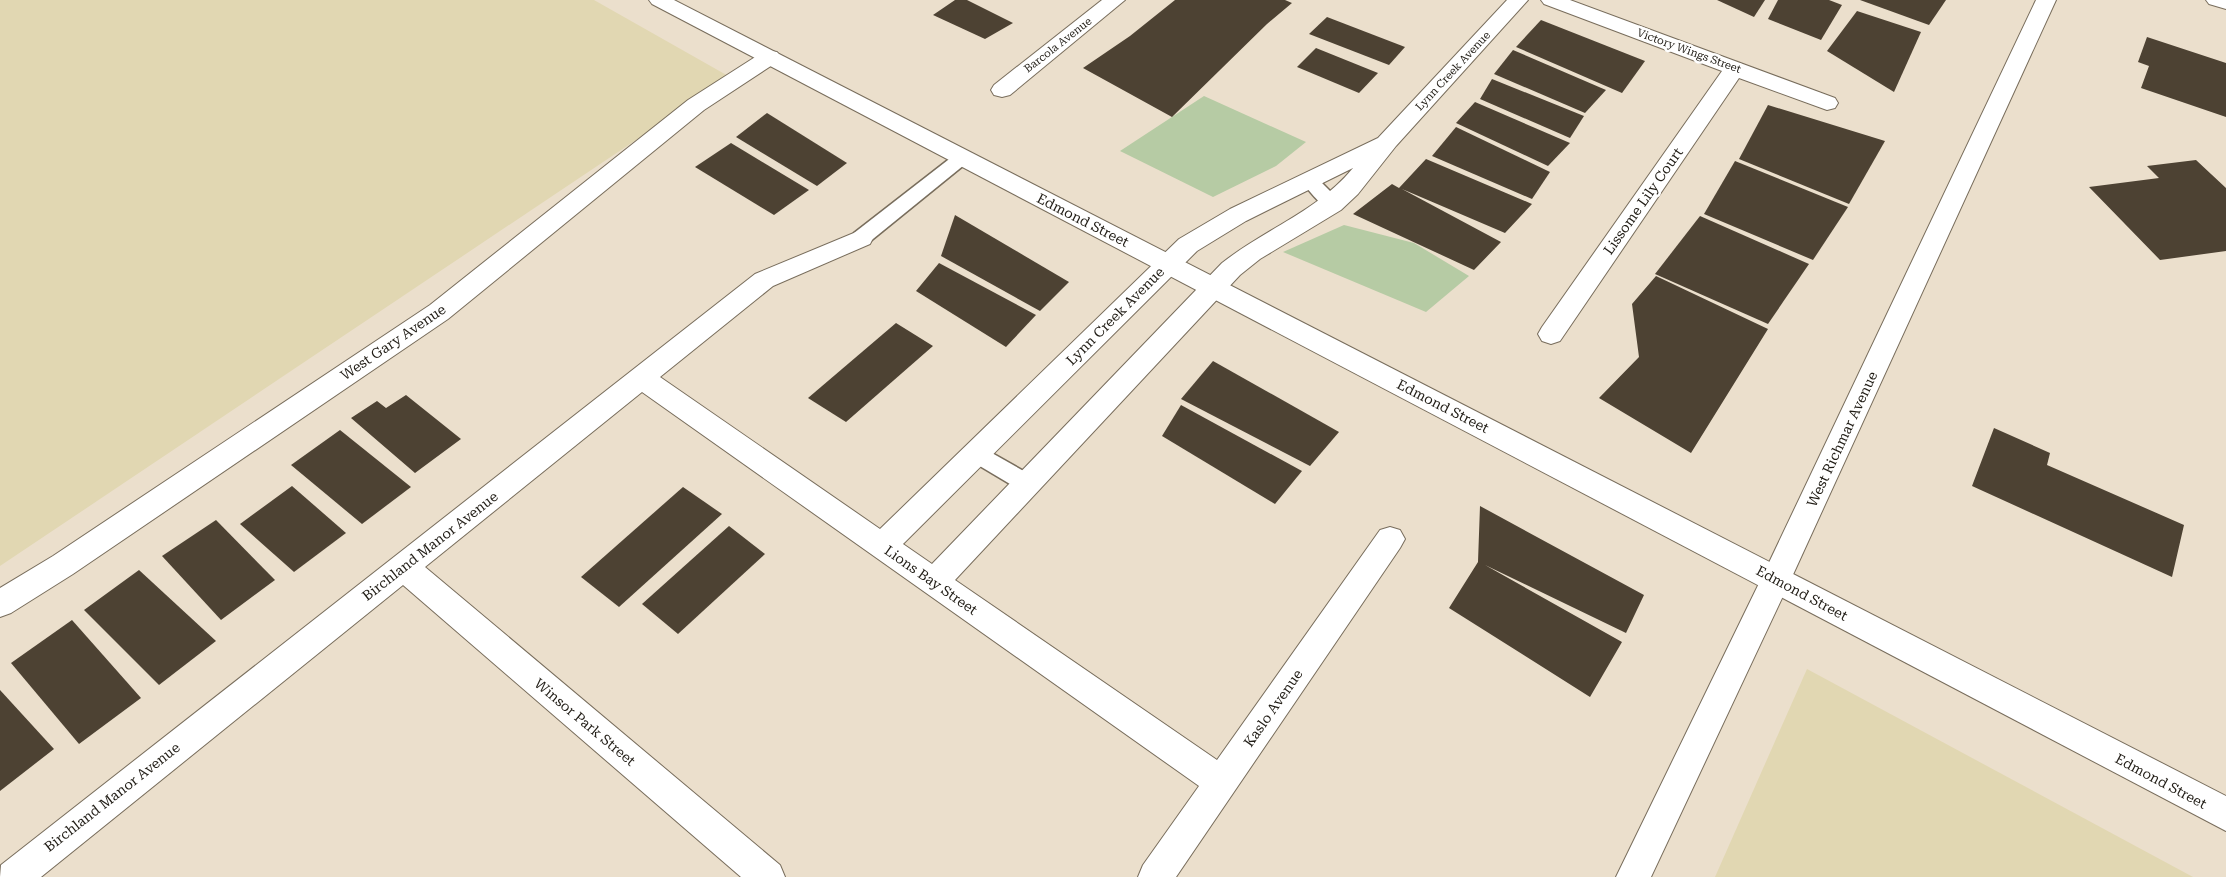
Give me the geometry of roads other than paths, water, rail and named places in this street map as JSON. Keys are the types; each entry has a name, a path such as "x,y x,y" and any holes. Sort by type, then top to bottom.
{"street":[{"name":"Edmond Street","path":"659,0 2226,814"},
{"name":"Barcola Avenue","path":"1002,90 1115,0"},
{"name":"Lynn Creek Avenue","path":"934,582 1214,287 1250,253 1334,204 1350,188 1388,141 1518,0"},
{"name":"Victory Wings Street","path":"1551,0 1827,103"},
{"name":"West Richmar Avenue","path":"1634,877 1776,579 2046,0"},
{"path":"2216,0 2226,3"},
{"name":"West Gary Avenue","path":"0,604 63,565 439,312 696,105 770,57"},
{"name":"Lissome Lily Court","path":"1551,334 1735,68"},
{"name":"Lynn Creek Avenue","path":"882,546 1188,245 1238,215 1388,141"},
{"name":"Birchland Manor Avenue","path":"13,877 764,280 861,238"},
{"name":"Lions Bay Street","path":"641,378 1221,782"},
{"name":"Kaslo Avenue","path":"1155,877 1390,539"},
{"name":"Winsor Park Street","path":"403,567 768,877"}],"lane":[{"path":"861,238 963,157"},
{"path":"1310,181 1334,204"},
{"path":"976,453 1028,484"}]}
